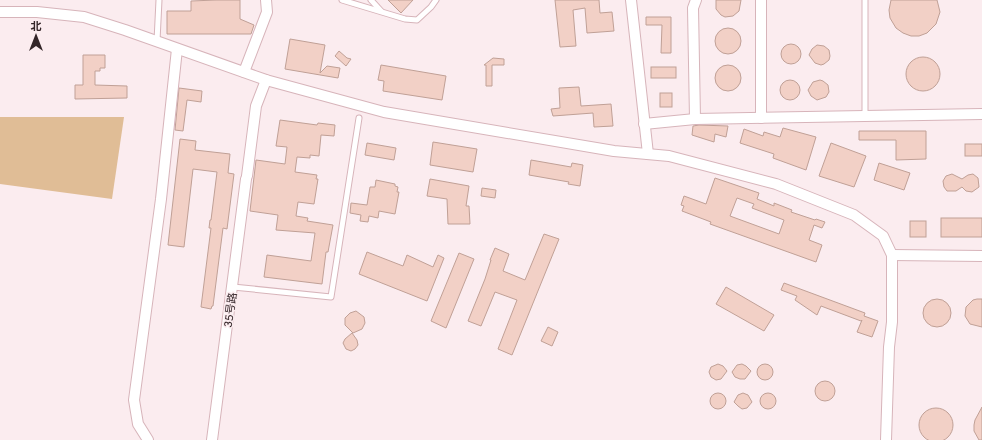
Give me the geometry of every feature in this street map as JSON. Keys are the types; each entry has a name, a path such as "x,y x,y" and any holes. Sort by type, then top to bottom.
{"street":[{"path":"244,72 267,12 266,0"},
{"path":"631,0 648,154"},
{"path":"695,120 694,8 696,0"},
{"path":"761,0 761,118"},
{"path":"0,12 36,12 84,17 266,80 384,112 614,151 669,156 776,184 854,215 883,236 892,255 892,322 889,347 886,440"},
{"path":"148,440 138,424 134,400 161,199 178,49"},
{"name":"35号路","path":"212,440 256,106 266,80"},
{"path":"644,124 695,120 761,118 982,114"},
{"path":"892,255 982,256"}],"lane":[{"path":"156,41 159,0"},
{"path":"342,0 405,19 417,20 436,0"},
{"path":"371,0 382,12"},
{"path":"865,0 865,116"},
{"path":"233,287 331,297 359,118"}],"shaded area":[{"path":"0,117 124,117 112,199 0,184"}],"building":[{"path":"240,0 240,19 254,25 251,34 167,34 167,11 191,11 191,1"},
{"path":"388,0 413,0 401,13"},
{"path":"555,0 599,0 600,13 612,12 614,31 587,33 585,8 573,10 576,46 560,47"},
{"path":"716,0 741,0 739,11 733,16 725,17 716,9"},
{"path":"891,0 937,0 940,12 936,24 927,33 919,36 911,36 903,33 896,28 890,18 889,10"},
{"path":"646,17 671,17 671,53 661,53 662,25 646,25"},
{"path":"728,28 737,32 741,41 737,50 728,54 719,50 715,41 719,32"},
{"path":"290,39 325,45 320,73 327,66 340,68 338,78 285,69"},
{"path":"791,44 798,47 801,54 798,61 791,64 784,61 781,54 784,47"},
{"path":"817,45 824,46 829,50 829,60 821,65 815,63 809,55 812,49"},
{"path":"339,51 347,58 351,59 346,66 335,56"},
{"path":"83,55 105,55 105,68 100,68 100,71 95,71 95,85 127,86 127,98 75,99 75,85 83,85"},
{"path":"920,57 926,57 930,58 937,64 940,74 939,81 933,88 926,91 920,91 916,90 909,84 906,77 906,71 907,67 913,60"},
{"path":"493,58 504,59 504,65 492,65 492,86 486,86 486,65 484,65"},
{"path":"381,65 446,76 442,100 383,91 384,81 378,80"},
{"path":"728,65 737,69 741,78 737,87 728,91 719,87 715,78 719,69"},
{"path":"651,67 676,67 676,78 651,78"},
{"path":"790,80 797,83 800,90 797,97 790,100 783,97 780,90 783,83"},
{"path":"820,80 828,85 829,92 826,97 817,100 811,96 808,90 813,82"},
{"path":"579,87 581,106 611,104 613,126 594,127 593,113 553,116 551,109 560,108 559,88"},
{"path":"179,88 202,91 201,102 187,100 183,131 175,130"},
{"path":"660,93 672,93 672,107 660,107"},
{"path":"280,120 317,125 318,123 335,125 334,136 321,135 319,156 310,155 310,158 297,157 295,172 317,175 316,179 318,179 314,204 298,202 296,216 308,218 307,221 333,225 328,252 326,252 322,284 264,277 267,255 311,261 315,233 276,230 278,215 250,211 256,160 285,164 287,147 276,146"},
{"path":"693,126 728,126 726,137 715,134 714,142 692,135"},
{"path":"783,128 816,137 806,170 773,158 774,154 740,143 744,129 763,136 764,132 780,137"},
{"path":"859,131 926,131 926,159 896,160 896,140 859,140"},
{"path":"180,139 196,141 195,150 230,154 228,173 234,174 227,229 223,228 213,306 211,309 201,307 211,228 209,228 217,172 193,169 184,247 168,245"},
{"path":"433,142 477,149 473,172 430,165"},
{"path":"367,143 396,148 394,160 365,155"},
{"path":"831,143 866,156 854,187 819,176"},
{"path":"965,144 982,144 982,156 965,156"},
{"path":"531,160 571,167 572,163 583,165 580,186 568,184 569,182 529,175"},
{"path":"879,163 910,173 904,190 874,180"},
{"path":"952,174 962,179 973,174 978,178 979,187 972,192 966,191 962,187 956,191 947,191 944,187 943,181 946,176"},
{"path":"715,178 759,193 757,199 774,206 774,203 792,210 791,212 825,222 822,228 814,225 809,240 822,245 816,262 710,224 711,222 682,211 684,206 681,205 684,196 706,204","holes":["737,198 754,204 752,208 784,220 779,234 730,216"]},
{"path":"430,179 469,186 466,206 469,206 470,224 448,224 447,199 427,196"},
{"path":"376,180 395,184 395,186 398,187 397,192 399,192 395,214 379,211 378,218 369,216 368,222 360,221 361,215 350,213 351,203 367,205 370,187 375,187"},
{"path":"482,188 496,190 495,198 481,196"},
{"path":"941,218 982,218 982,237 941,237"},
{"path":"910,221 926,221 926,237 910,237"},
{"path":"544,234 559,239 512,355 498,349 517,300 495,292 481,326 468,321 485,279 495,248 509,254 503,271 525,280"},
{"path":"367,252 403,266 407,255 433,267 438,255 444,258 427,301 359,274"},
{"path":"459,253 474,259 446,328 431,321"},
{"path":"784,283 865,313 864,316 878,321 872,337 857,332 862,320 861,321 821,306 817,315 795,300 797,296 781,290"},
{"path":"726,287 774,315 764,331 716,304"},
{"path":"937,299 947,303 951,313 947,323 937,327 927,323 923,313 927,303"},
{"path":"982,299 982,327 970,324 965,316 966,307 973,300"},
{"path":"356,311 364,317 365,323 362,329 353,333 345,325 345,318 350,313"},
{"path":"548,327 558,332 552,346 541,341"},
{"path":"352,333 357,340 358,345 351,351 346,349 343,343"},
{"path":"718,364 723,366 727,371 721,379 716,380 711,377 709,372 711,367"},
{"path":"742,364 751,371 745,379 735,377 732,372 737,365"},
{"path":"765,364 771,366 773,372 771,378 765,380 759,378 757,372 759,366"},
{"path":"825,381 832,384 835,391 832,398 825,401 818,398 815,391 818,384"},
{"path":"718,393 724,395 726,401 724,407 718,409 712,407 710,401 712,395"},
{"path":"743,393 748,395 752,402 747,408 742,409 734,402 738,395"},
{"path":"768,393 775,398 776,401 771,408 768,409 761,404 760,401 765,394"},
{"path":"982,407 982,440 979,440 974,431 974,425"},
{"path":"936,408 948,413 953,425 948,437 936,442 924,437 919,425 924,413"}]}
